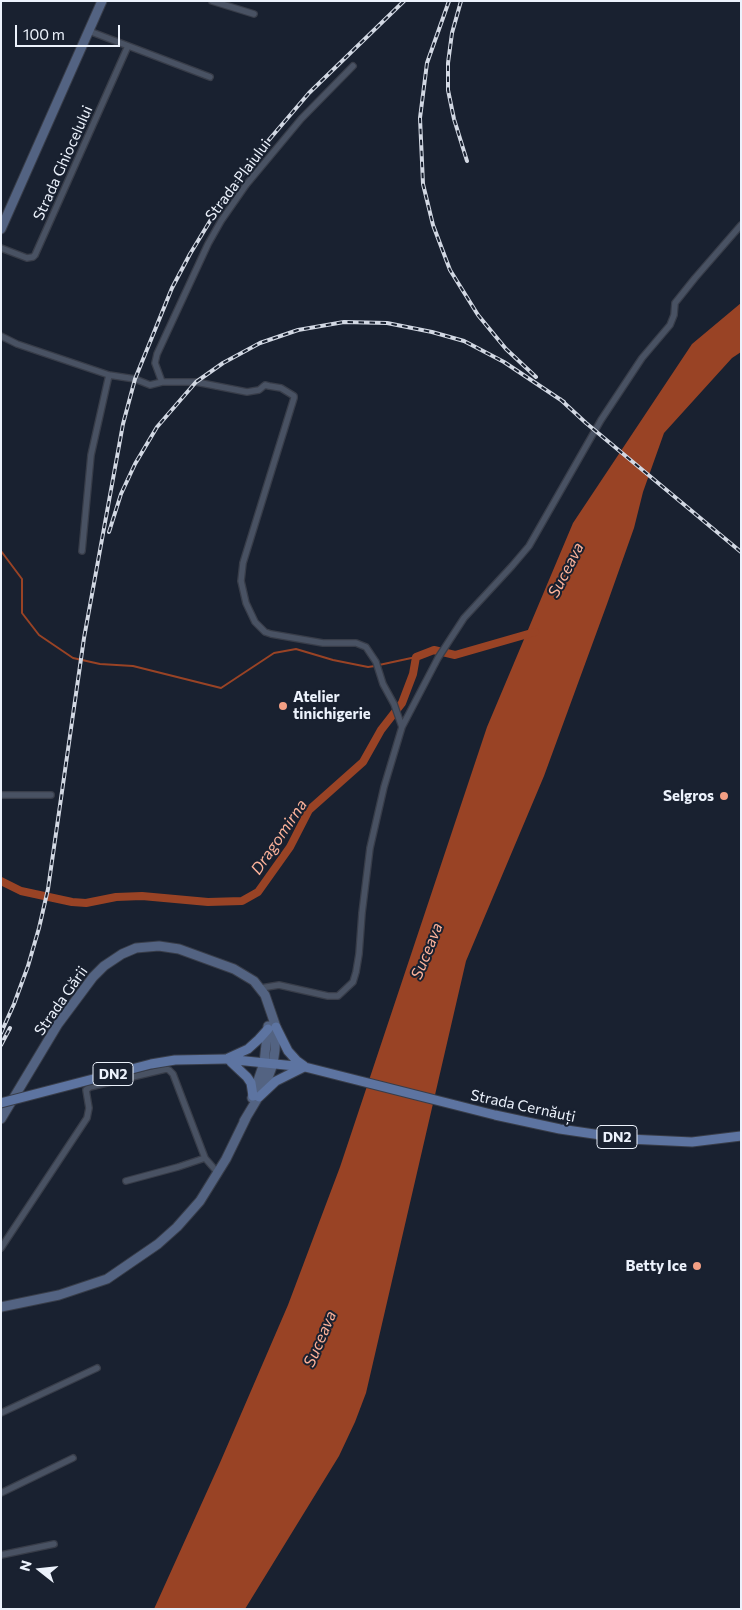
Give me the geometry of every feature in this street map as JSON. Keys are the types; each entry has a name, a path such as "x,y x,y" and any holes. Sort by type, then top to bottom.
{"main road":[{"path":"272,1028 292,1056 305,1067 276,1081 256,1097 247,1077 235,1064 226,1059 248,1049 272,1028"},
{"name":"DN2","path":"1,1104 151,1064 175,1060 226,1059 305,1067"},
{"name":"Strada Cernăuți","path":"305,1067 548,1127 628,1138 692,1142 741,1136"}],"street":[{"path":"1,229 102,1"},
{"path":"212,1 254,14"},
{"path":"89,31 210,77"},
{"name":"Strada Ghiocelului","path":"1,248 27,258 33,258 36,255 128,46"},
{"name":"Strada Plaiului","path":"162,382 155,363 157,354 208,244 221,221 246,185 301,120 353,66"},
{"path":"1,1307 81,1289 107,1279 130,1265 177,1227 200,1201 218,1173 256,1097 265,1086 268,1064 275,1050 270,1011 261,988 279,985 338,996 353,982 358,960 370,848 384,786 402,727 438,658 464,618 528,546 601,420 642,358 670,325 674,315 675,302 741,226"},
{"path":"1,336 17,344 109,375 135,379 150,385 162,382 196,382 247,392 259,390 265,385 281,388 294,396 243,564 241,581 246,602 255,622 265,632 323,643 356,643 366,647 376,662 383,684 394,704 402,727"},
{"path":"82,551 92,455 109,375"},
{"path":"1,795 51,795"},
{"name":"Strada Gării","path":"1,1119 78,994 104,966 122,954 136,948 150,946 179,949 234,969 254,981 261,988"},
{"path":"1,1248 87,1118 90,1108 86,1090 90,1087 166,1069 169,1070 173,1074 205,1158 218,1173"},
{"path":"126,1181 205,1158"},
{"path":"1,1413 97,1368"},
{"path":"1,1494 73,1458"},
{"path":"1,1555 54,1544"}],"water":[{"name":"Suceava","path":"741,303 741,352 732,358 664,433 643,492 634,528 544,776 466,961 366,1393 355,1422 339,1456 245,1609 154,1609 288,1305 340,1167 487,727 573,523 692,344"}],"waterway":[{"path":"1,551 22,579 22,613 39,635 73,658 100,664 133,666 221,688 274,653 296,649 333,660 368,667 375,666"},
{"name":"Dragomirna","path":"1,881 21,891 72,902 86,903 116,897 142,896 208,902 242,901 258,892 290,847 309,810 363,762 381,730 402,703 413,674 416,657 434,650 455,655 535,632"},
{"path":"379,665 416,657"}],"railway":[{"path":"1,1033 28,966 48,889 84,638 123,424 135,379 172,288 221,203 262,148 309,93 404,1"},
{"path":"449,1 427,63 420,118 423,184 433,225 450,270 478,315 506,349 536,377"},
{"path":"461,1 452,33 448,63 448,90 454,119 467,161"},
{"path":"109,532 121,494 135,464 157,427 196,382 223,363 260,343 298,330 344,322 387,323 432,332 464,341 504,362 564,402"},
{"path":"560,399 586,423 741,552"},
{"path":"1,1045 10,1028"}],"place":[{"name":"Atelier tinichigerie","path":"283,706"},
{"name":"Selgros","path":"724,796"},
{"name":"Betty Ice","path":"697,1266"}]}
